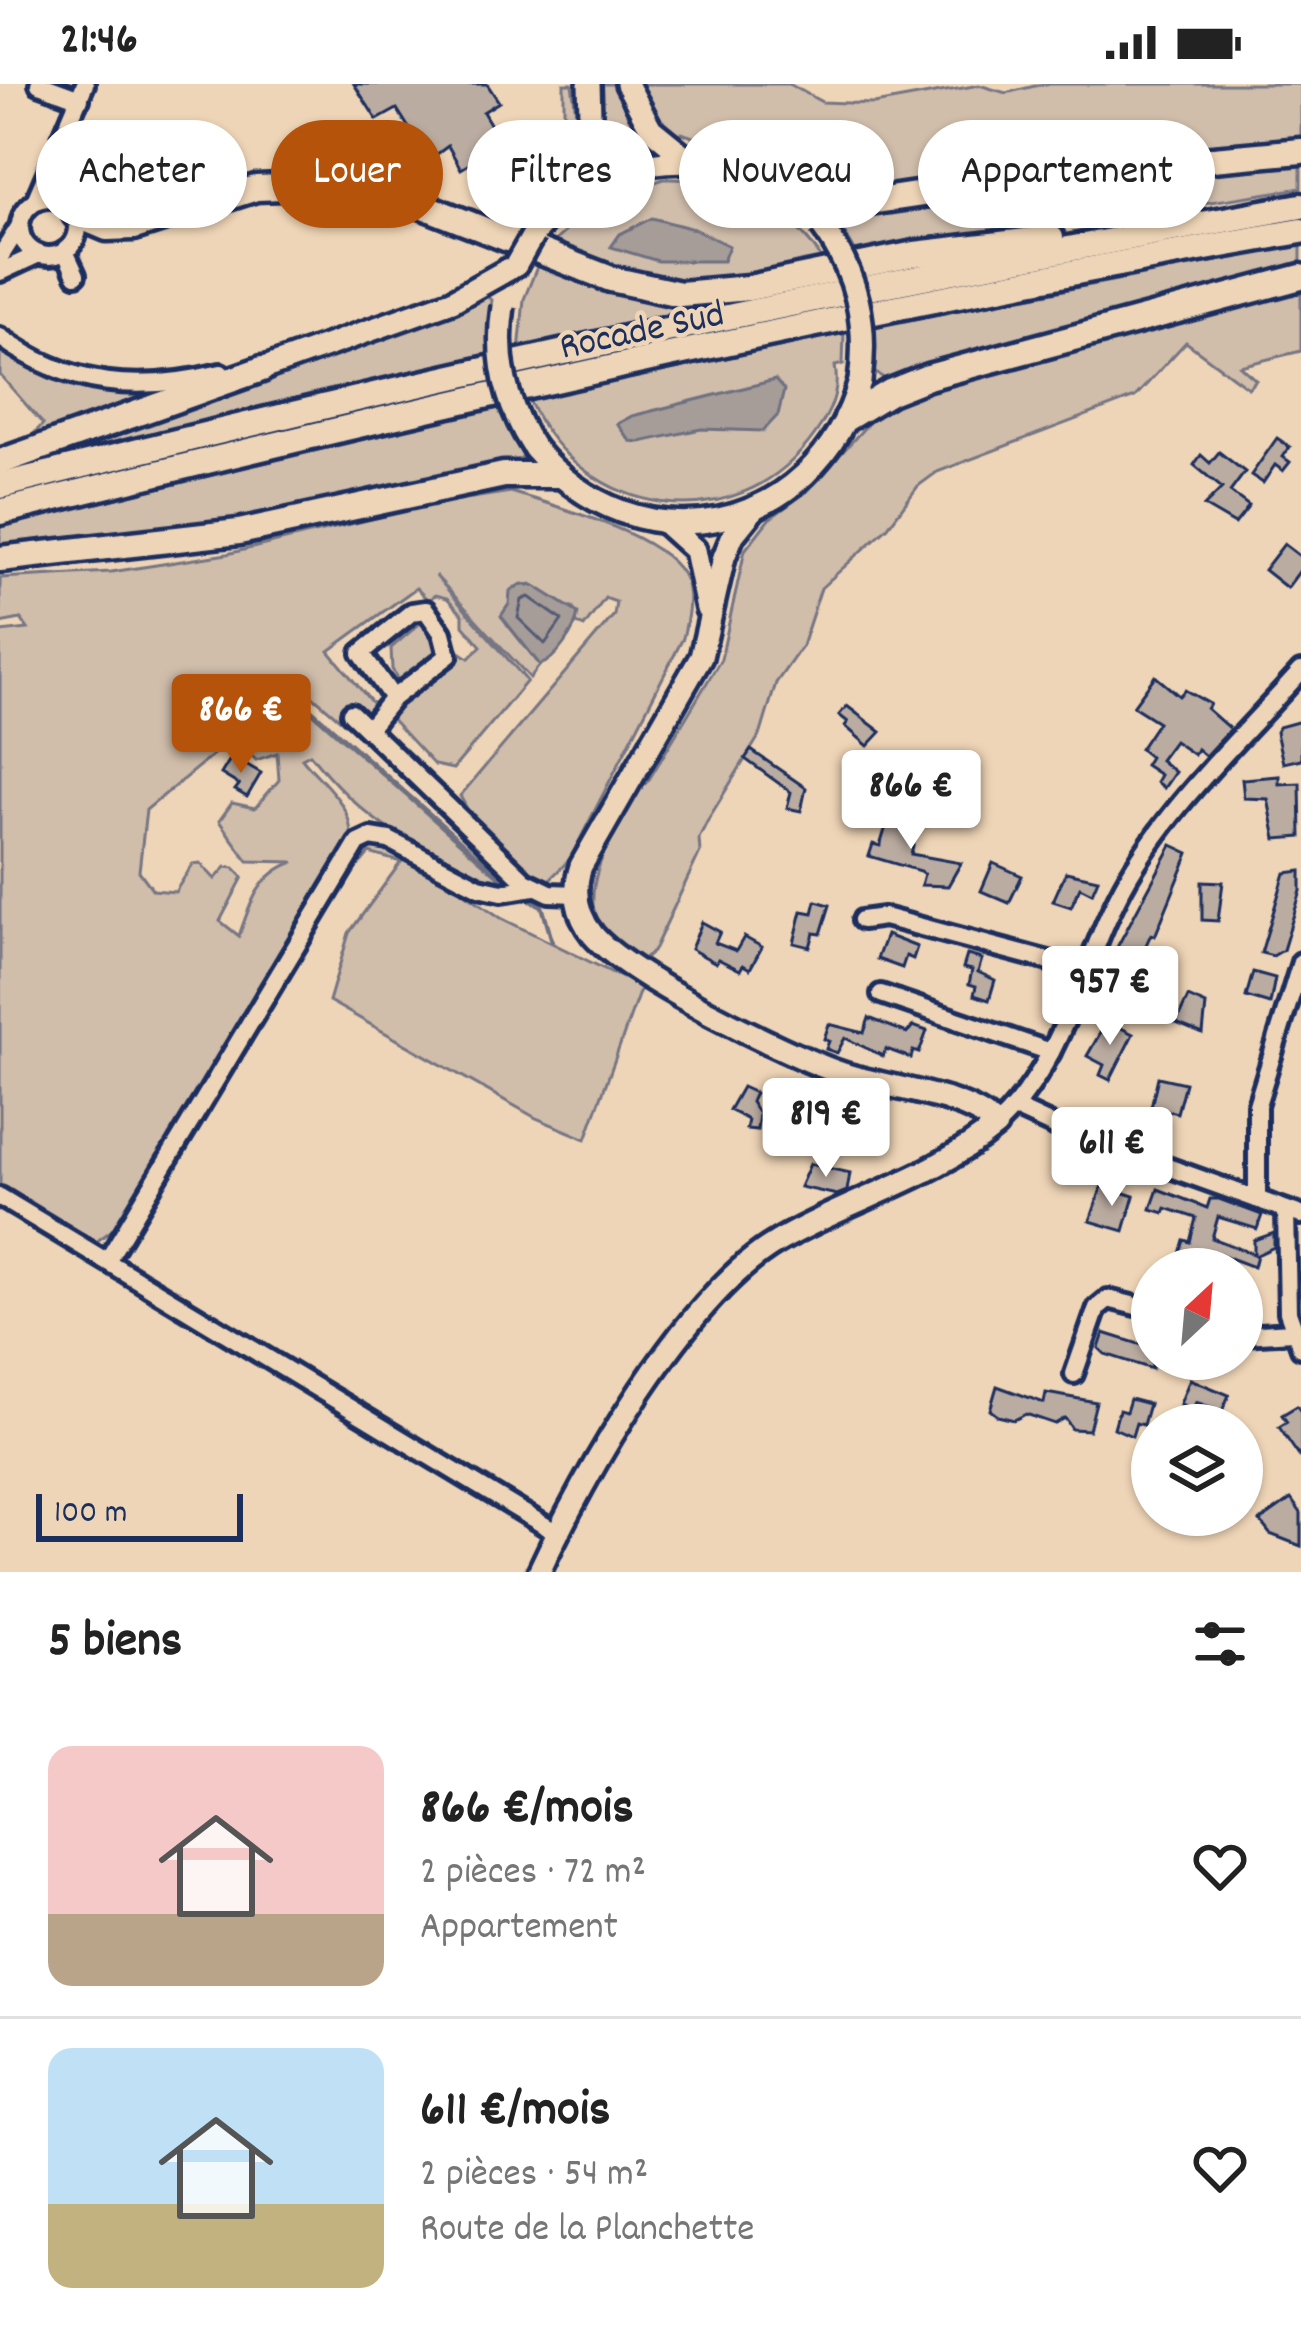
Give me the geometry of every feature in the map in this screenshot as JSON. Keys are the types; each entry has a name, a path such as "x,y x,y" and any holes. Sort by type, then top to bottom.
{"highway":[{"path":"894,198 1070,172 1301,151"},
{"path":"247,191 337,185 408,200 611,279 680,294 749,289 962,248 1080,234 1112,240"},
{"name":"Rocade Sud","path":"0,486 534,358 1301,206"},
{"name":"Rocade Sud","path":"0,512 288,442 841,320 1301,231"},
{"path":"847,418 890,392 928,377 1301,277"},
{"path":"0,462 262,369"},
{"path":"0,559 239,532 503,475 557,475"}],"main road":[{"path":"590,84 591,120"},
{"path":"627,84 651,129 679,152"},
{"path":"540,228 516,265 503,305 499,335 503,380 512,409 534,448 557,475 607,507 664,523 719,520 754,509 787,490 816,465 847,418 860,381 864,339 859,298 844,260 823,228"},
{"path":"262,369 452,302 516,265"},
{"path":"539,1572 557,1533 669,1352 722,1282 782,1239 952,1156 995,1126 973,1110 821,1066 713,1013 601,943 581,916 576,894 585,858 692,677 709,632 724,557 733,535 754,509"},
{"path":"664,523 686,540 701,567 709,632"}],"street":[{"path":"39,84 82,91 71,120"},
{"path":"0,257 20,226 22,214 35,201"},
{"path":"20,226 26,244 39,254"},
{"path":"65,251 77,228"},
{"path":"0,272 39,254 65,251"},
{"path":"65,251 76,275"},
{"path":"0,337 66,374 121,386 174,384 246,365 262,369"},
{"path":"368,729 393,698 448,656 442,633 426,610 412,612 362,650 361,659 393,698"},
{"path":"995,1126 1015,1108 1051,1052 1123,888 1147,848 1301,671"},
{"path":"351,713 534,887"},
{"path":"107,1261 352,851 371,837 399,844 491,891 534,887 576,894"},
{"path":"862,920 884,917 1086,971"},
{"path":"1258,1199 1257,1105 1301,962"},
{"path":"881,994 1051,1052"},
{"path":"1015,1108 1044,1123 1258,1199 1296,1208 1288,1312 1297,1340 1263,1337"},
{"path":"0,1196 557,1533"},
{"path":"1074,1374 1097,1308 1108,1299 1131,1305"}],"shaded area":[{"path":"564,84 572,84 576,120 564,120"},
{"path":"601,84 614,84 630,120 601,120"},
{"path":"642,84 789,84 822,102 874,104 979,85 1006,93 1043,84 1301,84 1301,142 1215,148 1215,120 918,120 918,184 894,188 894,120 679,120 679,133 673,134 656,114"},
{"path":"1301,158 1301,188 1215,201 1215,167"},
{"path":"679,180 679,228 797,228 826,265 715,285 649,281 549,246 569,228 655,228 655,182"},
{"path":"918,208 918,228 1040,228 858,256 843,228 894,228 894,212"},
{"path":"1301,245 1301,272 920,373 887,380 874,372 875,326"},
{"path":"541,257 611,286 788,286 790,292 519,351 524,299"},
{"path":"1301,286 1301,351 1240,366 1256,380 1248,388 1186,342 1135,397 937,472 918,486 888,527 821,588 802,646 776,683 761,733 699,838 700,852 653,952 643,960 607,938 593,908 603,855 627,807 648,781 721,659 745,550 769,519 808,491 880,410 926,388"},
{"path":"487,296 492,301 488,357 96,448 93,437"},
{"path":"844,333 843,364 835,366 832,402 815,434 782,469 745,492 704,503 663,502 622,492 585,471 553,440 529,400"},
{"path":"0,343 79,383 144,392 146,400 24,444 43,424 0,375"},
{"path":"498,407 523,455 520,462 250,521 0,551 0,526"},
{"path":"511,492 635,537 658,550 686,581 689,602 683,638 570,859 547,882 538,882 474,821 460,796 614,615 616,602 605,598 584,627 577,624 573,608 531,584 515,587 507,624 540,665 530,678 435,575 527,681 453,769 434,765 385,712 460,652 469,658 481,646 447,598 435,595 428,600 416,588 329,651 377,709 364,718 353,707 343,722 295,681 285,689 510,887 494,888 393,833 352,800 310,754 302,758 342,805 351,840 117,1233 112,1230 96,1242 89,1241 0,1187 0,632 28,629 21,619 0,623 0,578 111,572 227,554 433,504","holes":["245,728 252,736 249,753 256,760 277,753 279,780 255,808 232,803 219,821 248,861 294,862 264,882 239,936 220,921 243,877 234,868 226,867 215,879 200,863 193,864 175,892 153,890 139,871 146,810"]},
{"path":"425,619 444,651 400,685 392,669 391,648"},
{"path":"375,844 390,845 473,891 462,891 501,918 641,987 586,1139 536,1118 329,1001 349,933 401,862 369,853 346,881 129,1242 124,1239 357,852"}],"water":[{"path":"655,219 694,229 729,246 723,261 658,261 611,247 620,234 632,228 655,228"},
{"path":"775,380 784,390 778,415 763,431 701,429 640,442 630,441 617,424 632,416"},
{"path":"522,584 535,586 578,613 564,644 540,665 501,616 510,591"}],"building":[{"path":"354,84 487,84 499,102 483,112 488,120 467,120 467,165 461,169 448,146 443,150 443,120 404,120 397,109 377,120"},
{"path":"1277,438 1290,447 1283,457 1290,462 1283,471 1275,465 1263,483 1251,475"},
{"path":"1219,452 1245,472 1230,492 1249,506 1235,524 1204,506 1222,488 1194,465 1201,455 1210,463"},
{"path":"1284,544 1301,557 1301,569 1287,588 1264,570"},
{"path":"1155,676 1179,696 1185,690 1210,704 1207,709 1230,729 1205,756 1197,749 1194,755 1174,741 1160,760 1175,772 1164,788 1156,782 1160,775 1145,765 1150,757 1140,749 1158,722 1133,706"},
{"path":"847,706 881,732 868,746 839,715"},
{"path":"1301,721 1301,759 1283,763 1276,732"},
{"path":"751,750 806,788 801,811 787,808 791,792 745,759"},
{"path":"232,756 261,773 247,797 235,790 239,785 221,774"},
{"path":"1279,776 1279,784 1300,783 1301,837 1276,839 1268,799 1244,798 1242,779"},
{"path":"892,807 913,813 907,835 915,838 911,854 961,863 948,886 921,885 924,874 920,871 869,856 873,844 880,846"},
{"path":"1172,845 1189,853 1155,936 1151,934 1136,967 1147,972 1141,987 1134,983 1130,991 1120,987 1120,971 1112,968 1120,951 1116,949"},
{"path":"993,863 1022,876 1009,903 981,891"},
{"path":"1301,871 1301,891 1283,950 1273,956 1261,953 1285,873"},
{"path":"1066,872 1098,879 1092,893 1080,887 1071,907 1053,901"},
{"path":"1202,881 1223,882 1218,921 1202,920"},
{"path":"816,901 830,905 821,934 814,933 810,947 794,943 802,911 813,913"},
{"path":"702,922 720,932 715,943 736,951 744,937 762,947 750,969 743,965 740,970 718,959 716,963 691,949"},
{"path":"886,935 917,947 913,959 906,956 902,968 877,959"},
{"path":"967,955 982,959 978,972 995,980 989,1000 974,995 976,986 969,984 972,970 963,968"},
{"path":"1253,972 1275,978 1270,1004 1246,997"},
{"path":"1188,997 1206,1005 1203,1034 1176,1023"},
{"path":"869,1018 907,1033 913,1026 927,1031 919,1053 913,1051 911,1058 886,1049 883,1056 845,1038 837,1053 826,1049 829,1024 864,1033"},
{"path":"1107,1021 1133,1034 1110,1080 1100,1075 1104,1065 1087,1056"},
{"path":"1158,1077 1185,1083 1177,1113 1151,1107"},
{"path":"742,1087 755,1093 751,1102 759,1114 757,1130 746,1129 748,1120 729,1110"},
{"path":"810,1164 850,1173 847,1191 837,1195 800,1187"},
{"path":"1102,1186 1134,1196 1124,1231 1090,1221"},
{"path":"1158,1189 1207,1208 1210,1199 1219,1199 1262,1215 1257,1229 1218,1217 1212,1238 1238,1248 1182,1248 1184,1240 1190,1242 1196,1218 1166,1208 1164,1213 1151,1209"},
{"path":"1274,1233 1274,1247 1263,1252 1263,1248 1254,1248 1254,1240"},
{"path":"1104,1333 1131,1341 1131,1362 1105,1354 1099,1348"},
{"path":"1190,1380 1229,1395 1225,1404 1180,1404"},
{"path":"997,1386 1044,1403 1046,1393 1096,1402 1089,1430 1072,1429 1065,1418 1055,1424 1026,1414 1014,1420 998,1416 990,1410"},
{"path":"1130,1399 1149,1404 1131,1404 1131,1436 1114,1428 1119,1410 1126,1412"},
{"path":"1297,1406 1301,1459 1279,1427 1287,1422 1282,1415"},
{"path":"1291,1499 1301,1513 1301,1546 1270,1534 1263,1519"}],"waterway":[{"path":"290,691 510,885"},
{"path":"526,898 542,906 552,941"}]}
